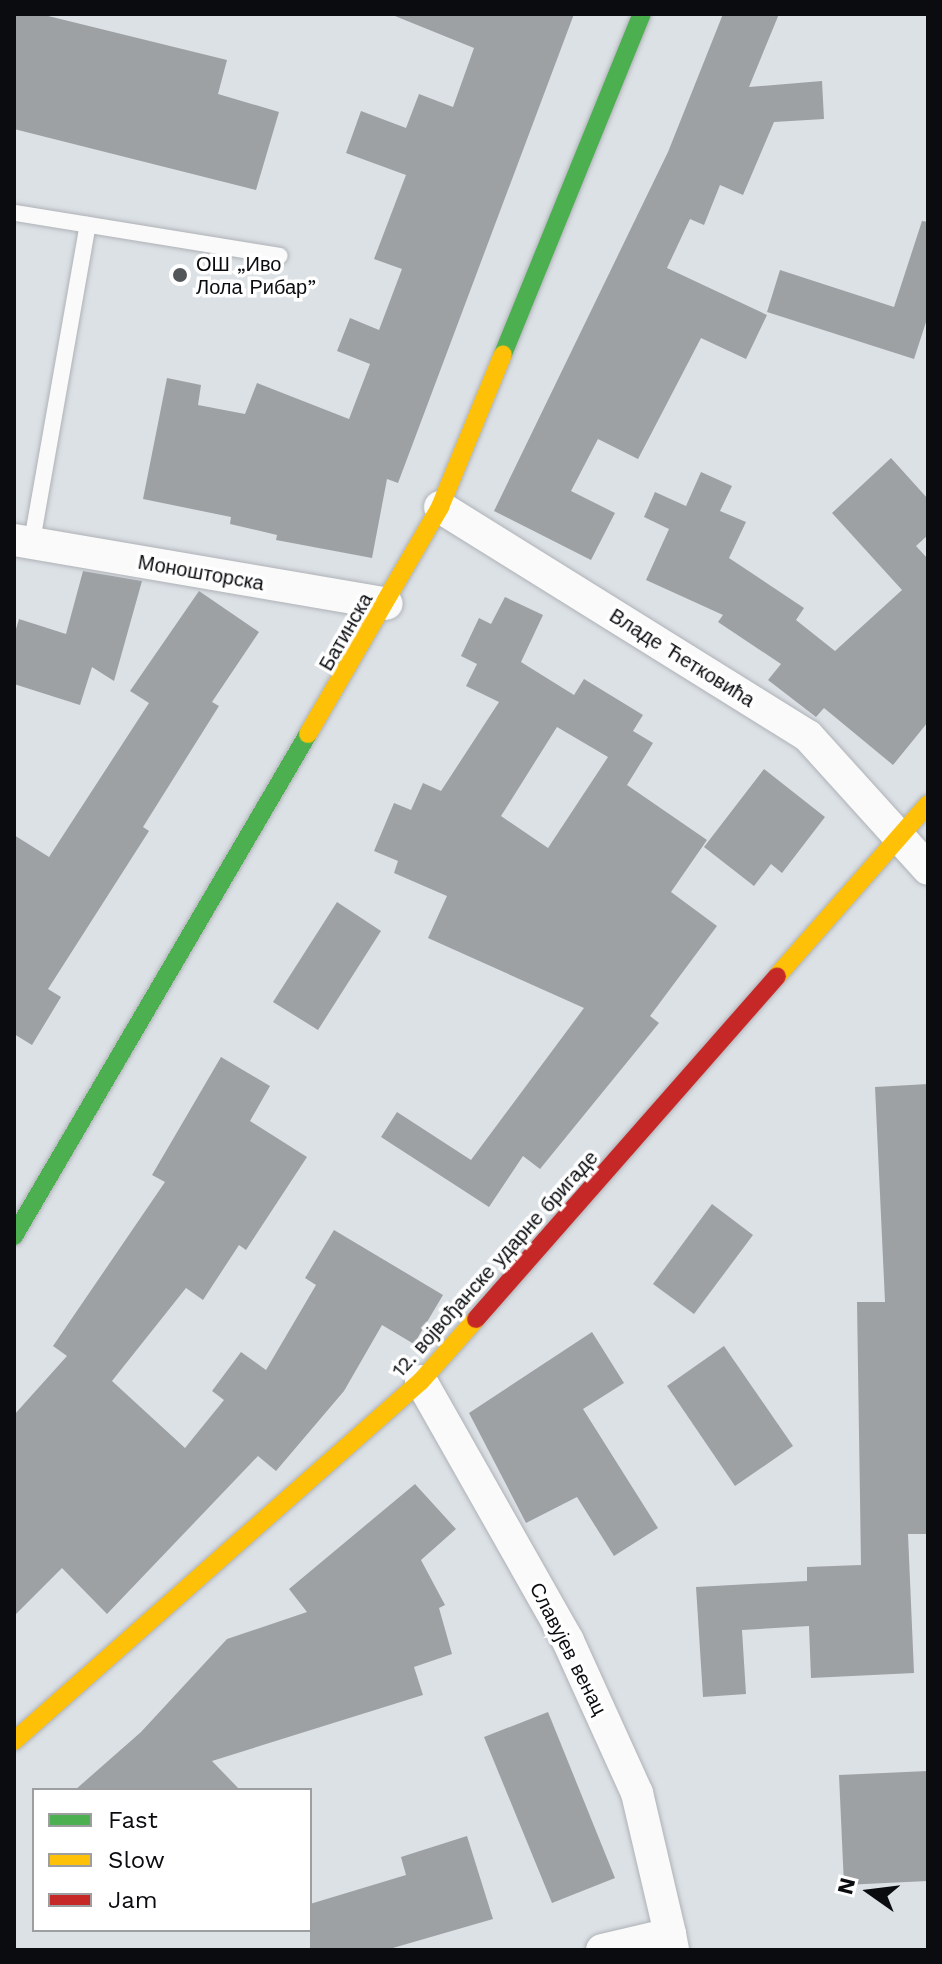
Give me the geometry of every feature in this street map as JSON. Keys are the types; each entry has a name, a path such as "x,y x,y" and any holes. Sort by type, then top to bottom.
{"street":[{"name":"Батинска","path":"14,1236 387,604 440,507 642,14"},
{"name":"Владе Ћетковића","path":"440,507 808,736 903,835 928,869"},
{"name":"Моношторска","path":"23,540 387,604"},
{"name":"12. војвођанске ударне бригаде","path":"14,1741 421,1381 928,804"},
{"name":"Славујев венац","path":"421,1381 568,1641 631,1779 671,1942 602,1950"}],"lane":[{"path":"15,213 280,256"},
{"path":"23,540 88,225"}],"building":[{"path":"14,14 40,14 227,60 218,94 279,112 256,190 14,129"},
{"path":"390,14 574,14 398,483 387,479 372,558 276,540 277,535 230,524 231,517 143,499 167,378 201,385 198,405 245,414 257,383 349,419 370,364 337,351 350,318 379,330 402,269 374,259 406,175 346,153 361,111 406,128 419,94 453,107 474,48"},
{"path":"723,14 779,14 749,87 822,81 824,119 774,122 743,195 720,185 704,225 690,219 667,268 767,315 746,359 701,338 638,459 598,439 571,491 615,513 591,560 494,511 668,152"},
{"path":"922,221 928,222 928,316 914,359 767,312 780,270 894,307"},
{"path":"891,458 928,499 928,535 916,546 928,559 928,722 893,765 824,708 816,717 768,680 781,664 718,622 723,615 646,580 669,529 644,517 655,492 686,506 701,472 732,486 720,511 746,522 729,558 804,608 796,620 835,651 902,590 832,513"},
{"path":"83,571 142,581 114,681 92,667 80,705 14,684 14,636 19,619 66,634"},
{"path":"199,591 259,632 212,702 219,706 143,827 149,831 48,989 61,997 32,1045 14,1034 14,835 49,857 149,703 130,691"},
{"path":"505,597 543,615 521,662 574,695 584,679 643,715 633,731 653,743 627,785 707,840 671,892 717,926 650,1016 659,1023 540,1169 523,1156 489,1207 381,1137 397,1112 471,1160 584,1008 428,938 447,896 394,873 398,861 374,851 394,803 411,810 423,783 441,791 499,702 466,686 477,664 461,656 479,618 491,624","holes":["557,727 608,757 548,848 501,816"]},
{"path":"764,769 825,817 782,873 771,864 754,886 704,847"},
{"path":"337,902 381,931 318,1030 273,1002"},
{"path":"221,1057 270,1086 250,1121 307,1157 246,1250 239,1245 203,1300 186,1288 112,1381 185,1448 224,1400 212,1391 241,1352 266,1370 316,1285 305,1278 334,1230 443,1295 414,1344 382,1325 344,1391 276,1471 258,1456 107,1614 62,1568 14,1616 14,1415 67,1356 53,1346 165,1182 152,1175"},
{"path":"928,1084 928,1534 908,1534 914,1673 811,1678 809,1626 742,1630 746,1694 703,1697 696,1587 807,1581 807,1567 861,1565 857,1302 885,1302 875,1087"},
{"path":"712,1204 753,1235 694,1314 653,1284"},
{"path":"592,1332 624,1383 583,1409 658,1528 614,1556 577,1497 526,1523 469,1413"},
{"path":"724,1346 793,1446 735,1486 667,1386"},
{"path":"415,1484 456,1529 421,1560 445,1605 439,1608 452,1654 414,1667 423,1695 212,1761 238,1788 77,1788 141,1732 227,1639 307,1612 289,1589"},
{"path":"548,1712 615,1878 552,1903 484,1737"},
{"path":"928,1771 928,1881 844,1885 839,1775"},
{"path":"467,1836 493,1919 386,1950 310,1950 312,1903 406,1875 401,1857"}],"traffic: fast":[{"path":"503,354 642,14"},
{"path":"14,1236 308,734"}],"traffic: slow":[{"path":"308,734 440,507 503,354"},
{"path":"777,976 928,804"},
{"path":"14,1741 421,1381 476,1319"}],"traffic: jam":[{"path":"476,1319 777,976"}],"place":[{"name":"ОШ „Иво Лола Рибар”","path":"180,275"}]}
